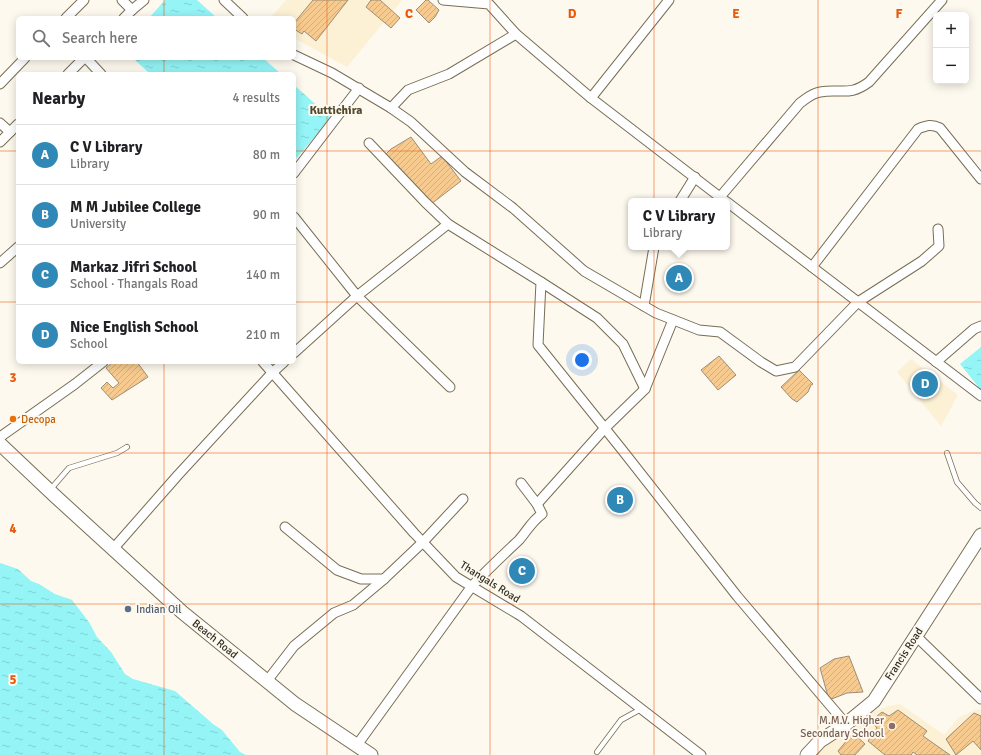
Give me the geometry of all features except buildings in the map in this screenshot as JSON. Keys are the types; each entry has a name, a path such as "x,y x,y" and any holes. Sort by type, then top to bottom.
{"main road":[{"name":"Beach Road","path":"0,444 49,491 182,612 295,704 371,755"},
{"name":"Francis Road","path":"807,755 820,741 846,724 874,701 981,535"}],"street":[{"path":"68,16 84,0"},
{"path":"122,0 132,10"},
{"path":"126,16 144,0"},
{"path":"224,0 241,16"},
{"path":"443,0 491,2 516,34 591,98 721,198"},
{"path":"591,98 669,0"},
{"path":"726,198 800,103 809,96 818,92 848,92 861,88 869,82 942,0"},
{"path":"391,108 408,90 449,74 516,34"},
{"path":"296,56 359,88 411,122 465,172 513,208 584,271 656,313 699,330 720,332 776,371 795,367 858,302 922,261 939,246 938,229"},
{"path":"0,84 23,60"},
{"path":"70,72 83,60"},
{"path":"87,60 99,72"},
{"path":"296,170 359,88"},
{"path":"0,123 15,130 0,142"},
{"path":"812,267 918,129 934,125 940,128 981,179"},
{"path":"369,142 425,202 448,224 597,318 623,344 645,389"},
{"path":"682,198 695,178"},
{"path":"730,205 981,396"},
{"path":"296,220 357,296 450,387"},
{"path":"296,351 357,296 448,224"},
{"path":"0,263 16,249"},
{"path":"644,306 653,250"},
{"path":"541,282 538,346 605,428 737,596 846,724"},
{"path":"537,504 605,428 645,389 673,320"},
{"path":"936,362 974,329 981,326"},
{"path":"0,437 75,384 100,364"},
{"name":"Thangals Road","path":"265,364 456,577 521,616 701,755"},
{"path":"113,549 178,475 282,364"},
{"path":"357,746 472,586 520,539 533,521 542,514 537,504 522,483"},
{"path":"267,681 294,646 334,613 353,605 384,579 423,542 463,500"},
{"path":"284,527 337,570 361,578 384,579"},
{"path":"916,636 981,699"}],"lane":[{"path":"49,491 69,468 117,453 127,447"},
{"path":"947,453 957,482 974,503 981,508"},
{"path":"597,752 621,720 641,709"}],"shaded area":[{"path":"286,0 402,0 347,67 296,39 296,16 272,16"},
{"path":"911,359 958,395 941,426 897,372"},
{"name":"M.M.V. Higher Secondary School","path":"900,704 944,735 958,718 977,709 981,710 981,755 818,755 823,746 844,734 872,712"}],"water":[{"path":"165,0 197,0 215,16 151,16"},
{"path":"135,60 265,60 279,72 148,72"},
{"name":"Kuttichira","path":"296,87 331,118 296,159"},
{"path":"981,347 981,390 960,364"},
{"path":"0,563 18,569 31,581 55,594 72,600 89,622 97,637 111,652 125,674 133,679 175,691 222,730 240,752 246,755 0,755"}],"place":[{"name":"C V Library","path":"679,278"},
{"name":"Nice English School","path":"925,384"},
{"name":"Decopa","path":"13,419"},
{"name":"M M Jubilee College","path":"620,500"},
{"name":"Markaz Jifri School","path":"522,571"},
{"name":"Indian Oil","path":"128,609"},
{"name":"M.M.V. Higher Secondary School","path":"892,726"}],"district":[{"name":"Kuttichira","path":"336,110"}]}
